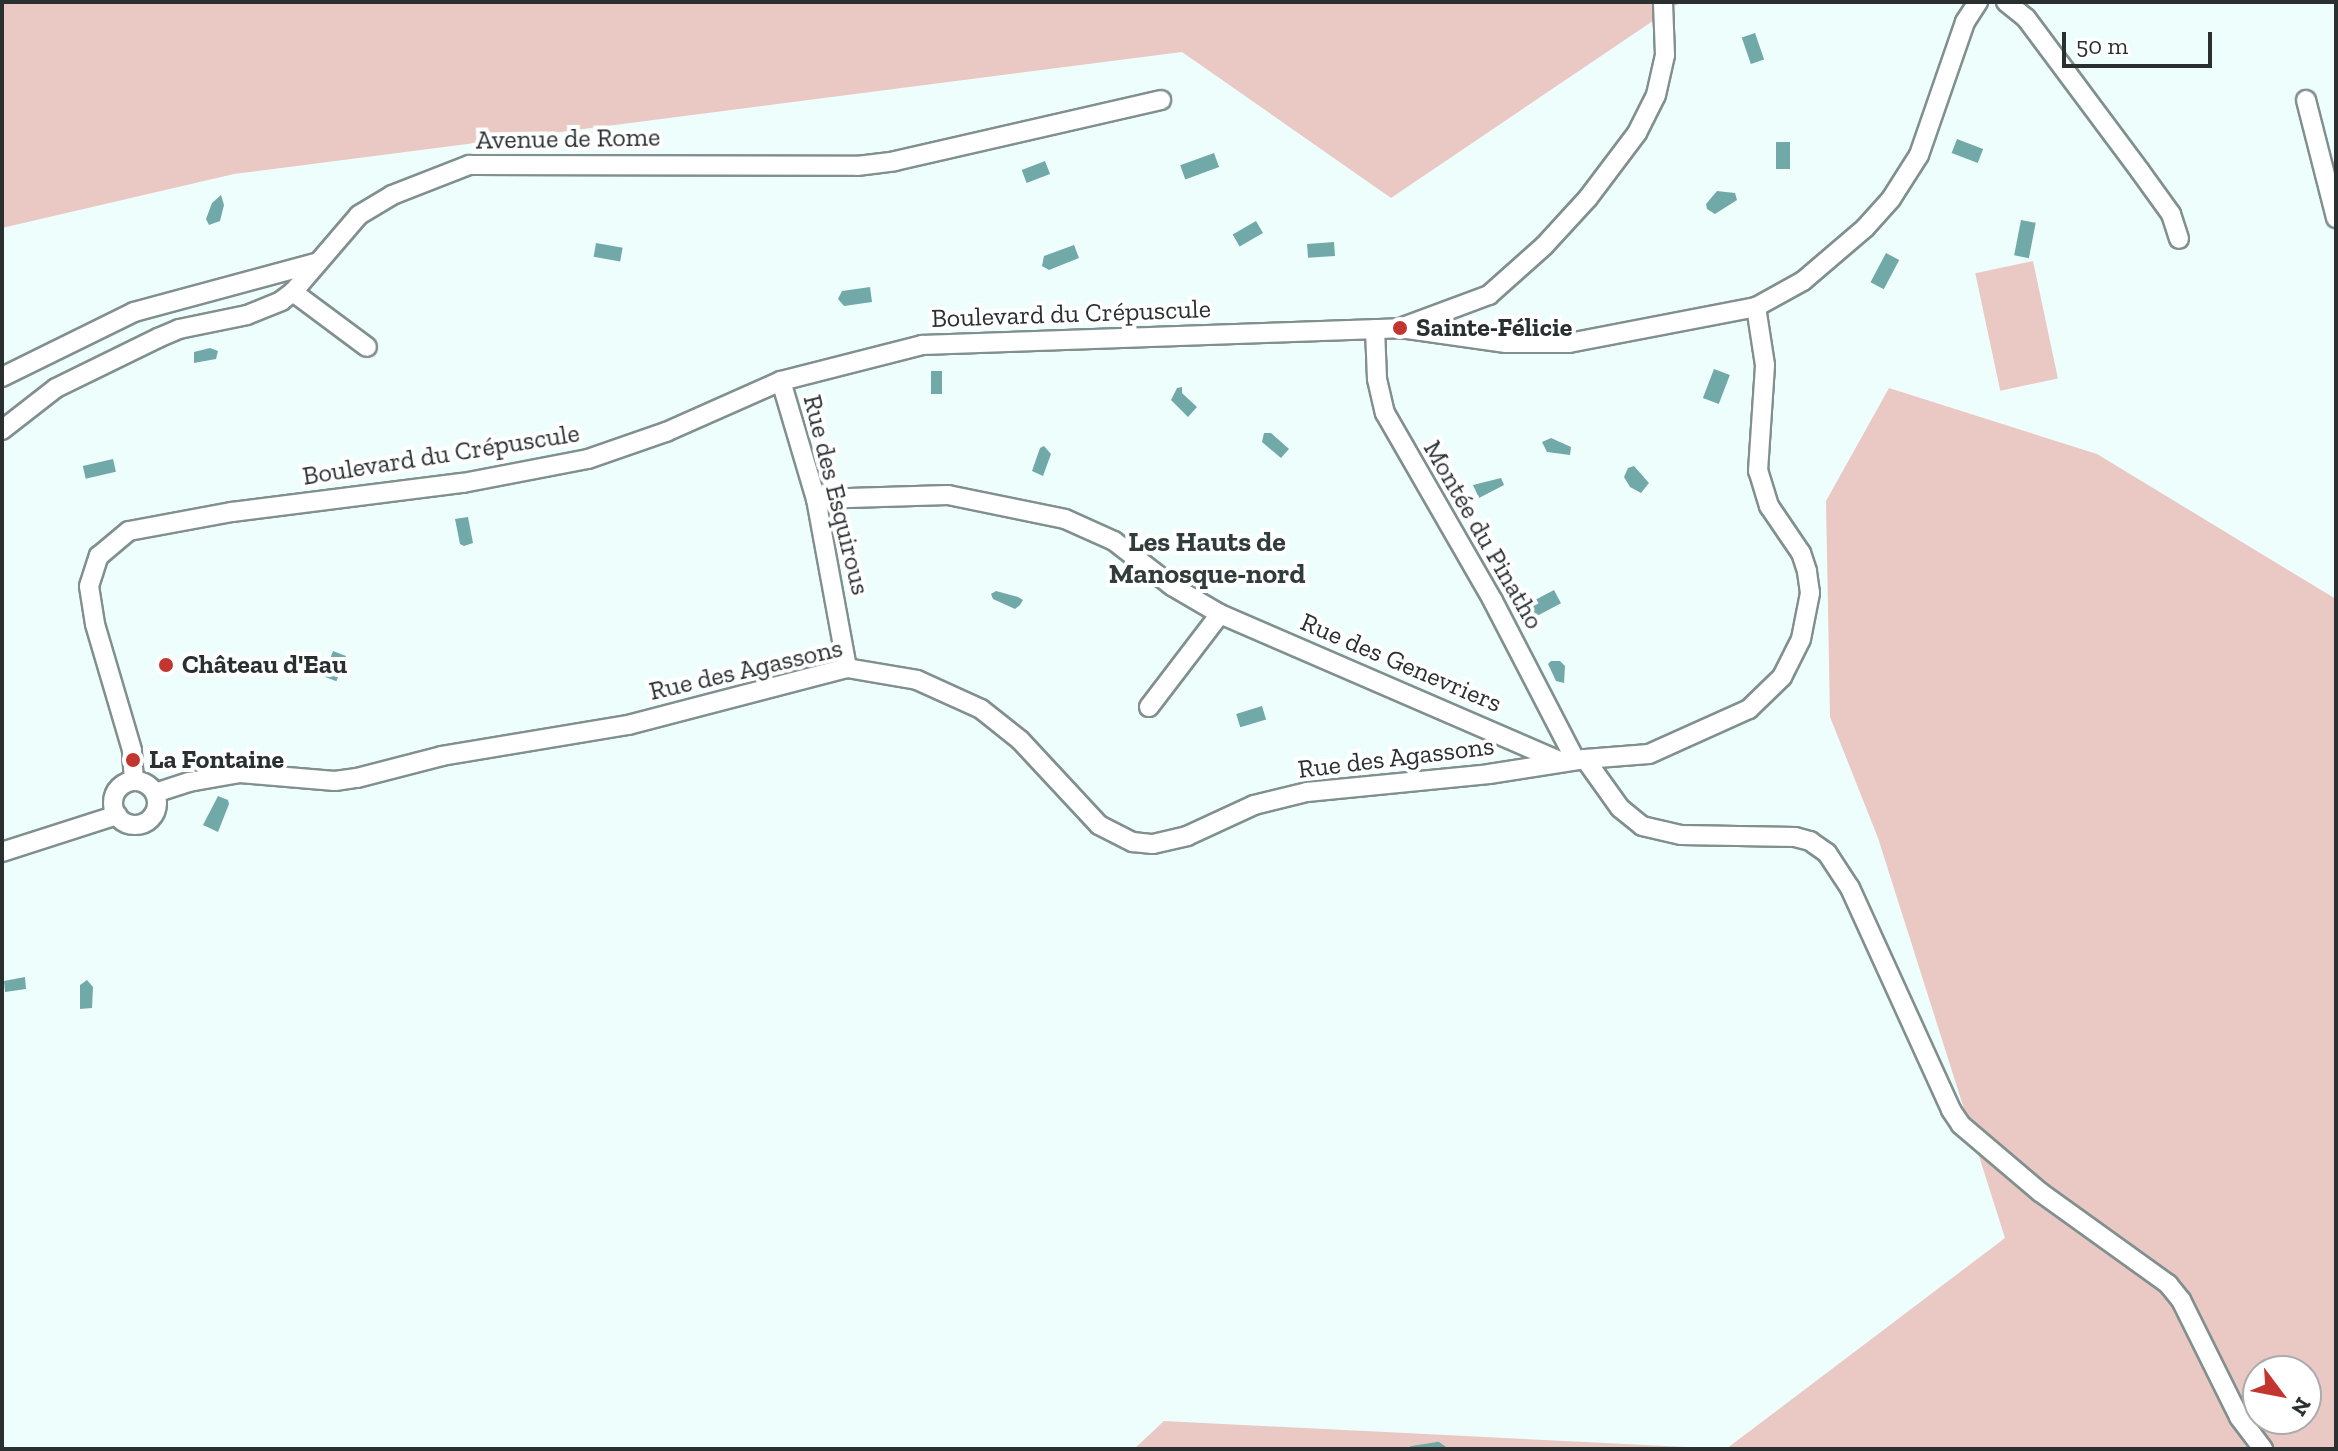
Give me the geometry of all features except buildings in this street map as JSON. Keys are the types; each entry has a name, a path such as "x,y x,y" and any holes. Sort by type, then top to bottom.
{"street":[{"path":"1400,328 1489,295 1544,246 1596,187 1637,133 1656,95 1665,55 1663,2"},
{"path":"1400,328 1506,343 1569,343 1756,307 1803,281 1865,228 1891,199 1919,155 1965,22 1978,2"},
{"path":"2006,2 2026,18 2140,171 2171,214 2179,239"},
{"name":"Avenue de Rome","path":"2,430 56,388 158,338 179,329 269,308 293,292 346,226 369,208 469,165 857,166 895,161 1161,100"},
{"path":"2306,100 2318,137 2336,218"},
{"path":"2,377 134,312 316,263"},
{"path":"293,292 367,347"},
{"name":"Rue des Agassons","path":"155,793 189,782 240,773 335,781 357,778 442,756 628,725 847,668 917,680 981,709 1020,740 1099,825 1143,843 1169,842 1254,805 1307,792 1489,774 1573,759 1649,754 1749,709 1782,677 1801,639 1810,593 1807,571 1801,553 1769,506 1758,471 1765,365 1756,307"},
{"name":"Boulevard du Crépuscule","path":"134,781 132,750 95,624 89,586 99,556 114,540 129,531 232,512 463,483 588,459 666,432 781,381 942,343 1400,328"},
{"name":"Montée du Pinatho","path":"1375,329 1377,379 1385,413 1493,601 1573,759 1620,808 1642,826 1681,835 1795,837 1810,841 1827,853 1850,888 1951,1110 1961,1125 2005,1165 2159,1276 2181,1300 2239,1417 2263,1449"},
{"name":"Rue des Esquirous","path":"781,381 816,499 847,668"},
{"name":"Rue des Genevriers","path":"816,499 948,495 1065,519 1114,541 1172,586 1220,614 1573,759"},
{"path":"1149,707 1220,614"},
{"path":"134,781 150,786 155,793 157,807 143,823 129,823 117,815 114,806 118,789 134,781"},
{"path":"2,852 117,815"}],"shaded area":[{"path":"2,2 1681,2 1391,198 1182,52 234,174 2,228"},
{"path":"2033,261 2058,378 2000,391 1975,273"},
{"path":"1889,388 2097,454 2336,599 2336,1449 1726,1449 2005,1238 1878,838 1830,717 1826,501"},
{"path":"1164,1421 1726,1449 1134,1449"}],"water":[{"path":"1755,33 1764,59 1751,64 1742,38"},
{"path":"1957,139 1983,149 1978,163 1952,153"},
{"path":"1776,142 1790,142 1790,169 1776,169"},
{"path":"1214,153 1219,167 1185,179 1180,165"},
{"path":"1045,161 1050,174 1027,183 1022,170"},
{"path":"1717,191 1735,193 1737,200 1715,214 1707,209 1706,204"},
{"path":"221,195 224,205 220,221 209,225 206,219 212,203"},
{"path":"2021,220 2036,223 2029,258 2014,255"},
{"path":"1256,221 1263,233 1240,247 1233,234"},
{"path":"1334,242 1335,256 1308,258 1307,244"},
{"path":"596,243 623,248 620,261 594,257"},
{"path":"1074,245 1079,258 1049,270 1042,266 1044,256"},
{"path":"1886,253 1899,260 1884,289 1871,282"},
{"path":"870,287 872,302 844,306 838,299 842,291"},
{"path":"210,348 218,351 216,359 194,363 194,352"},
{"path":"1714,369 1730,375 1719,404 1703,398"},
{"path":"931,371 942,371 942,394 931,394"},
{"path":"1182,387 1182,393 1197,407 1188,417 1171,400 1177,388"},
{"path":"1264,433 1271,433 1289,449 1281,458 1262,442"},
{"path":"1551,438 1571,447 1570,455 1547,452 1542,442"},
{"path":"1044,446 1051,454 1043,476 1032,471 1040,448"},
{"path":"113,459 116,472 86,479 83,466"},
{"path":"1634,466 1649,483 1641,493 1630,487 1624,477 1628,468"},
{"path":"1501,478 1504,485 1479,498 1473,485"},
{"path":"468,517 473,543 464,546 460,544 455,519"},
{"path":"1554,590 1561,603 1535,617 1528,604"},
{"path":"996,591 1023,600 1015,609 993,599 991,594"},
{"path":"333,651 346,656 336,681 323,676"},
{"path":"1560,661 1565,666 1564,683 1556,681 1548,664"},
{"path":"1262,706 1266,719 1240,727 1236,714"},
{"path":"218,796 228,800 229,804 218,832 203,825"},
{"path":"25,977 26,989 5,992 4,981"},
{"path":"87,980 93,987 92,1008 80,1009 80,985"}],"waterway":[{"path":"1412,1449 1438,1445 1444,1449"}],"place":[{"name":"Sainte-Félicie","path":"1400,328"},
{"name":"Château d'Eau","path":"166,665"},
{"name":"La Fontaine","path":"133,760"}],"district":[{"name":"Les Hauts de Manosque-nord","path":"1207,558"}]}
